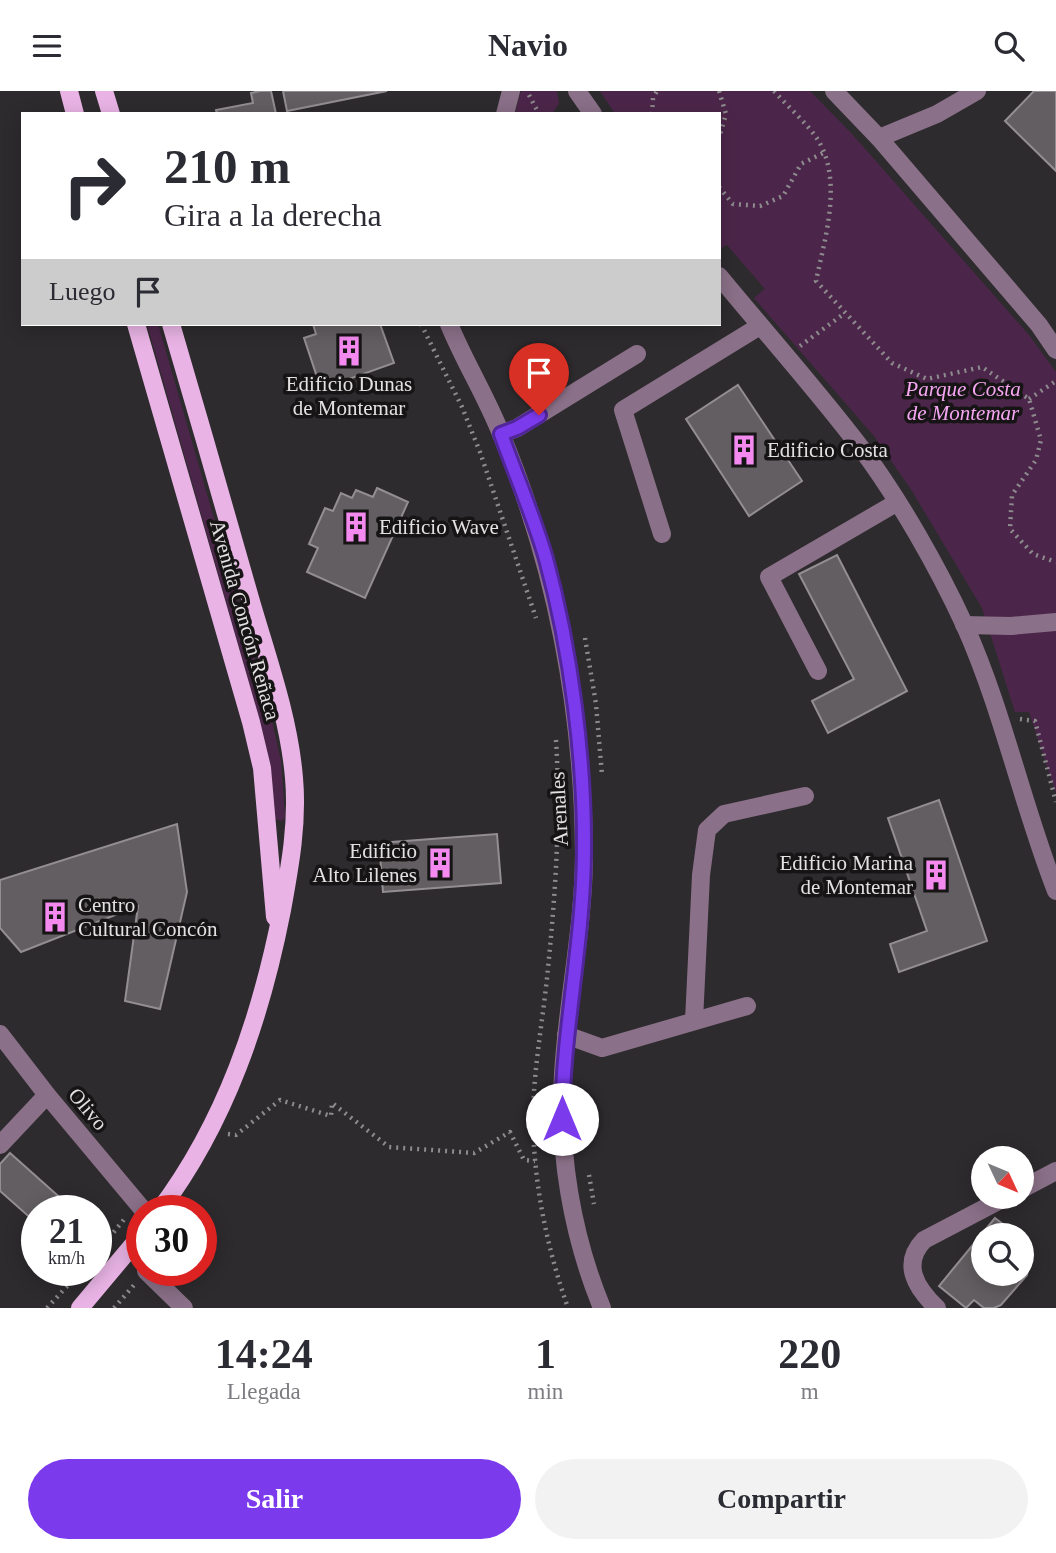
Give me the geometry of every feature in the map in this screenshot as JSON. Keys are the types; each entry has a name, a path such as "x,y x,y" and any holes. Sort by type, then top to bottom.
{"main road":[{"path":"69,91 74,112"},
{"path":"104,91 110,112"},
{"name":"Avenida Concón Reñaca","path":"137,326 262,768 277,934"},
{"name":"Avenida Concón Reñaca","path":"171,1195 209,1132 244,1052 258,1011 277,934 294,833 294,778 290,749 270,667 172,326"},
{"path":"80,1308 126,1253"}],"street":[{"path":"506,112 511,91"},
{"path":"577,91 592,112"},
{"path":"834,91 879,138 1039,325 1056,350"},
{"path":"879,138 937,114 977,91"},
{"path":"721,278 861,448 916,535 964,625 996,703 1042,855 1056,891"},
{"name":"Arenales","path":"450,326 501,434 545,558 563,638 579,748 584,854 576,959 566,1035 562,1119 565,1161 579,1238 602,1308"},
{"path":"662,534 623,410 760,326"},
{"path":"501,434 517,428 637,353"},
{"path":"818,671 769,577 896,503"},
{"path":"964,625 1011,626 1056,622"},
{"path":"694,1021 701,875 707,830 724,814 805,796"},
{"path":"566,1035 602,1048 747,1006"},
{"name":"Olivo","path":"0,1034 131,1195"},
{"path":"0,1145 47,1095"},
{"path":"1034,1183 1056,1171"},
{"path":"937,1308 920,1288 911,1266 916,1249 924,1240 983,1209"},
{"path":"161,1286 184,1308"}],"path":[{"path":"527,91 538,112"},
{"path":"652,112 653,97 657,91"},
{"path":"719,91 726,114 721,131"},
{"path":"774,91 819,141 831,178 829,220 816,281 892,363 927,379 982,367 1029,399 1041,440 1035,460 1012,495 1010,530 1033,554 1056,562"},
{"path":"721,189 733,204 760,206 783,196 801,164 823,153"},
{"path":"785,357 845,313"},
{"path":"422,326 462,407 480,452 523,575 538,627"},
{"path":"1029,399 1056,381"},
{"path":"1016,707 1020,719 1035,721 1056,802"},
{"path":"555,733 555,868 535,1080 535,1161 550,1248 568,1308"},
{"path":"209,1132 236,1135 280,1100 331,1116 332,1103 389,1147 474,1153 510,1132 524,1160 535,1161"},
{"path":"112,1237 126,1223"},
{"path":"47,1308 67,1286"},
{"path":"114,1308 133,1286"}],"green space":[{"path":"521,91 557,91 559,103 553,112 516,112"},
{"name":"Parque Costa de Montemar","path":"600,91 810,91 852,134 1029,335 1056,372 1056,793 1029,712 1015,712 982,608 912,491 874,436 754,298 765,289 727,245 721,248 721,112 614,112"},
{"path":"148,326 159,326 270,713 281,761 285,817 282,821 275,819 270,763"}],"building":[{"path":"271,91 276,112 216,112 253,103 251,93"},
{"path":"283,91 387,91 287,111"},
{"path":"1034,91 1056,91 1056,171 1005,121"},
{"name":"Edificio Dunas de Montemar","path":"314,326 381,326 394,363 321,389 304,338 316,334"},
{"name":"Edificio Costa","path":"738,385 802,481 749,516 686,419"},
{"name":"Edificio Wave","path":"377,488 408,502 365,598 307,572 318,548 309,544 325,508 333,511 341,493 352,498 356,490 373,497"},
{"path":"837,555 907,691 828,733 812,701 854,679 799,574"},
{"name":"Edificio Marina de Montemar","path":"939,800 987,941 899,972 890,944 927,931 888,818"},
{"name":"Centro Cultural Concón","path":"177,824 187,892 160,1009 125,1001 138,906 21,952 0,928 0,880"},
{"name":"Edificio Alto Lilenes","path":"497,834 501,883 383,892 379,843"},
{"path":"10,1153 57,1195 21,1195 21,1210 0,1191 0,1164"},
{"path":"971,1247 971,1286 1017,1286 1001,1305 994,1308 984,1308 974,1300 966,1308 939,1286"}],"place":[{"name":"Edificio Dunas de Montemar","path":"349,351"},
{"name":"Edificio Costa","path":"744,450"},
{"name":"Edificio Wave","path":"356,527"},
{"name":"Edificio Alto Lilenes","path":"440,863"},
{"name":"Edificio Marina de Montemar","path":"936,875"},
{"name":"Centro Cultural Concón","path":"55,917"}],"route":[{"path":"539,415 501,434 545,558 563,638 579,748 584,854 576,959 562,1077 562,1119"}]}
